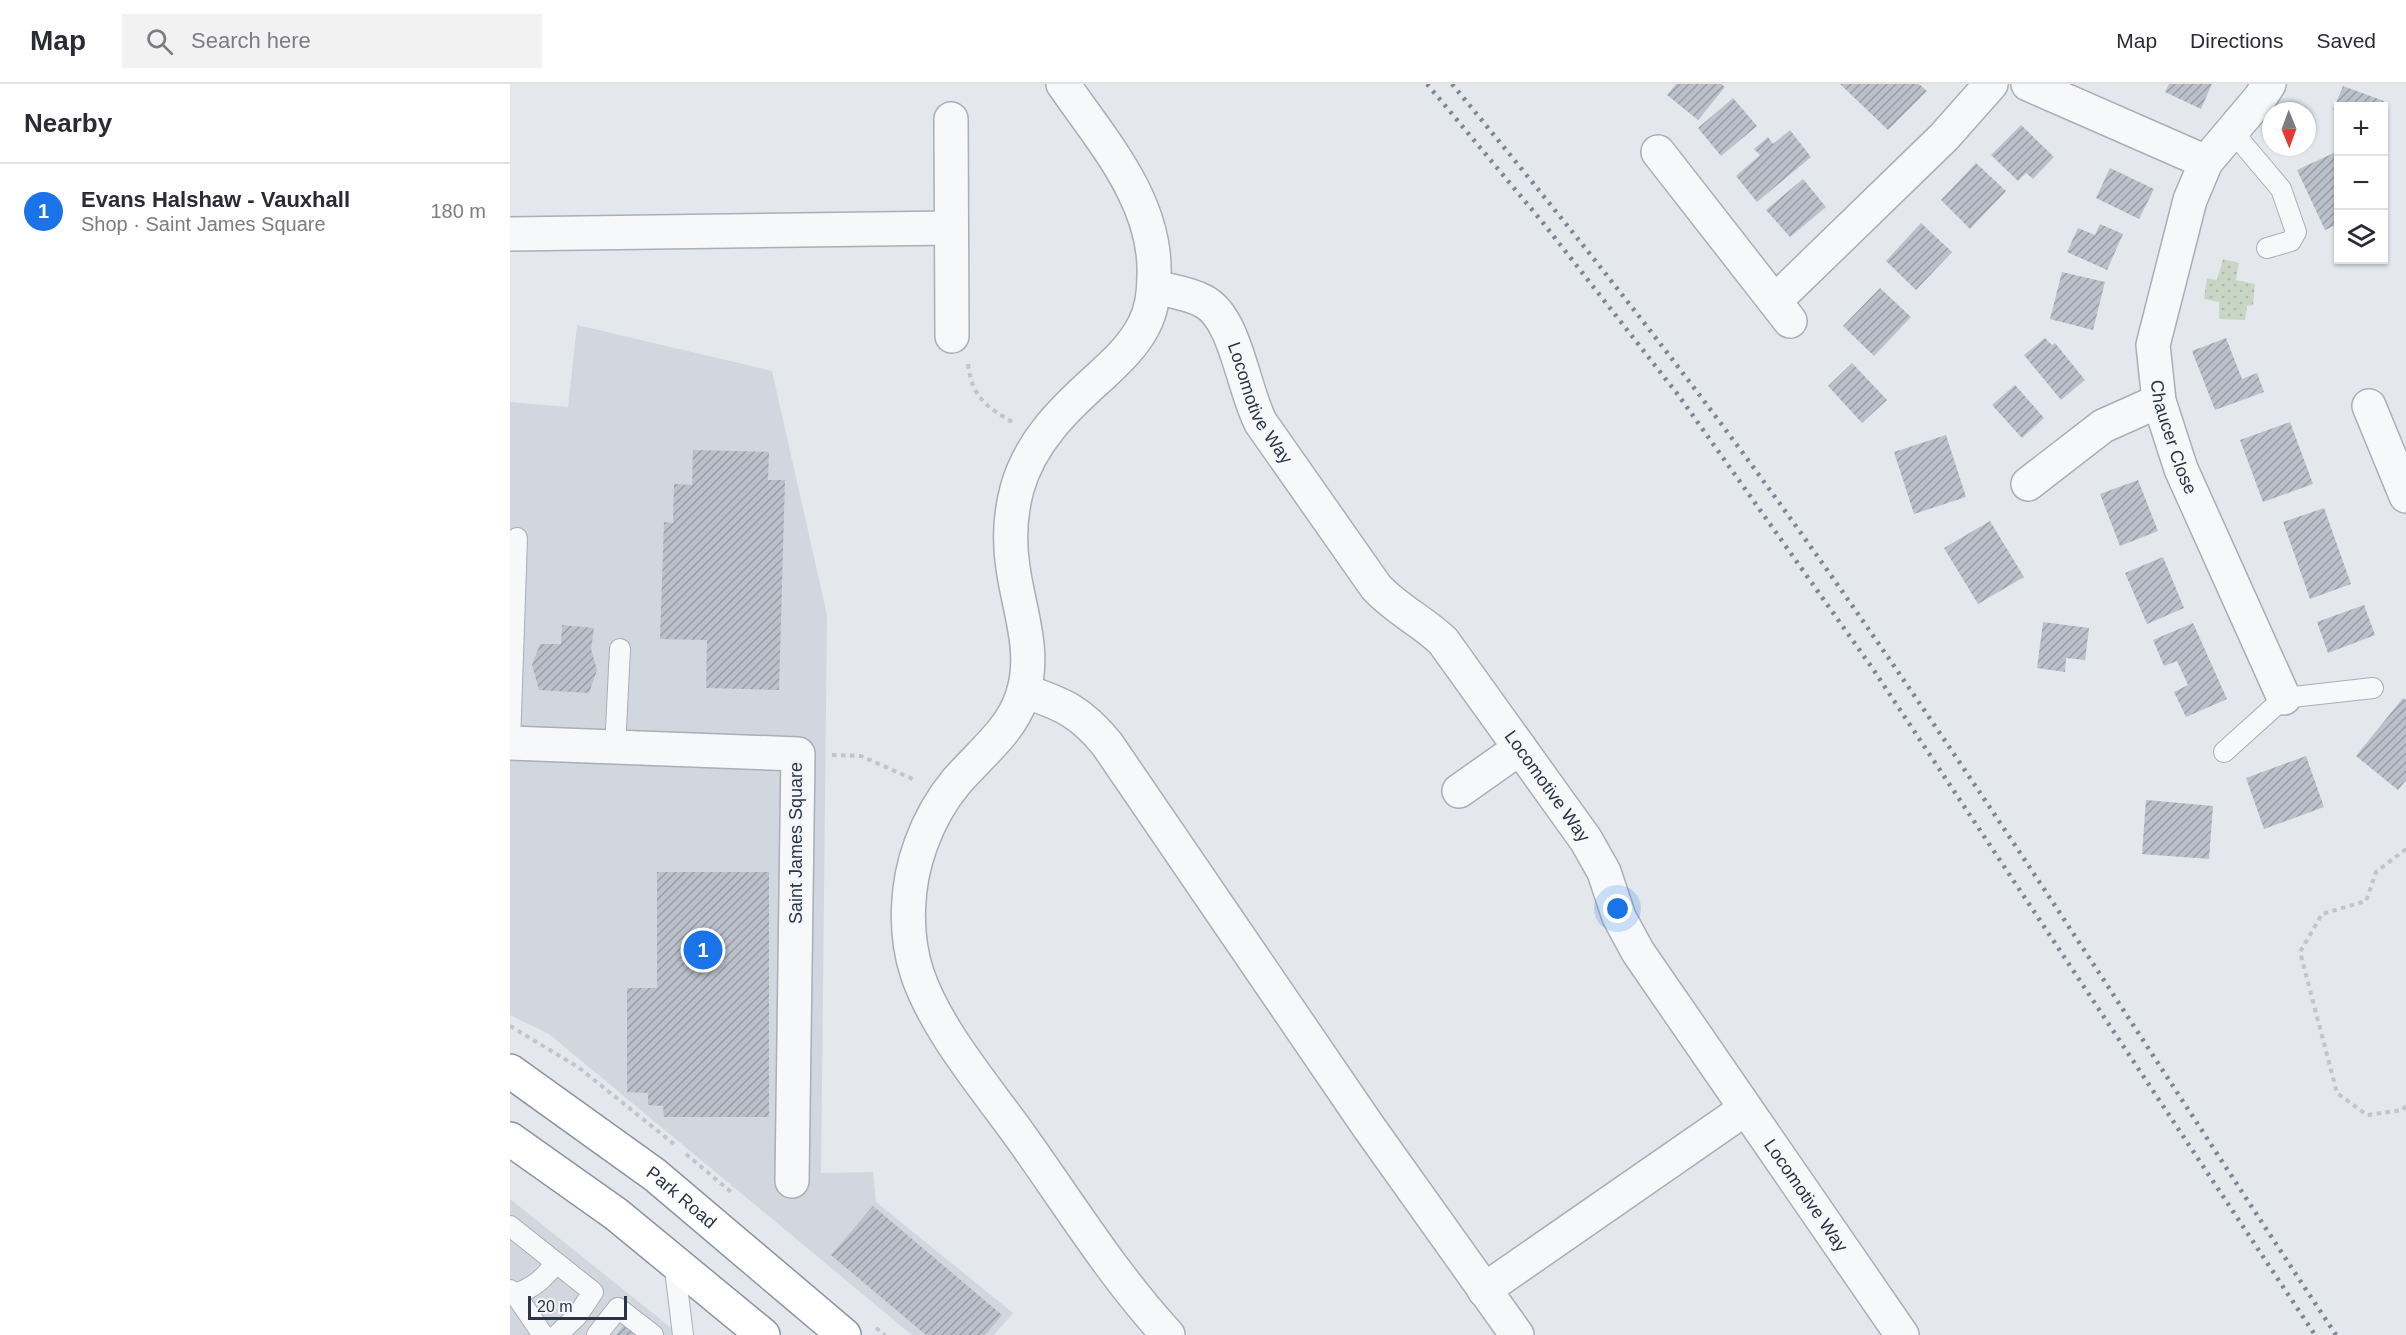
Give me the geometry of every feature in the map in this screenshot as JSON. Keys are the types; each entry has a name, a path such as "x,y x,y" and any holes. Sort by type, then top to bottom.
{"highway":[{"name":"Park Road","path":"510,1071 655,1175 844,1335"},
{"path":"510,1139 616,1214 763,1335"}],"street":[{"path":"1063,84 1127,180 1145,213 1155,261 1151,306 1136,339 1121,357 1060,415 1030,456 1018,486 1012,513 1010,543 1026,633 1028,658 1024,691 1009,723 946,794 921,843 913,870 909,915 910,940 918,976 943,1027 1079,1222 1168,1335"},
{"path":"1658,152 1783,311 1991,84"},
{"path":"2028,84 2206,162"},
{"name":"Chaucer Close","path":"2269,84 2206,162 2190,200 2153,345 2158,401 2181,469 2284,698"},
{"path":"951,119 952,336"},
{"path":"510,234 951,228"},
{"name":"Locomotive Way","path":"1154,287 1204,301 1215,310 1232,339 1252,406 1268,433 1376,587 1396,606 1429,627 1443,641 1596,855 1618,916 1638,952 1902,1335"},
{"path":"2028,484 2103,426 2158,401"},
{"path":"2369,406 2406,496"},
{"path":"1024,691 1064,705 1095,729 1107,744 1368,1126 1516,1335"},
{"name":"Saint James Square","path":"510,743 798,754 792,1181"},
{"path":"1459,791 1520,748"},
{"path":"1484,1290 1745,1109"}],"lane":[{"path":"2232,131 2281,189 2296,232 2291,241 2267,248"},
{"path":"510,743 517,538"},
{"path":"615,748 620,649"},
{"path":"2224,752 2284,698 2373,688"},
{"path":"510,1226 593,1292 577,1316 557,1335"},
{"path":"674,1261 683,1335"},
{"path":"543,1335 513,1292 529,1289 544,1278 556,1263"},
{"path":"597,1335 618,1308 653,1335"}],"path":[{"path":"952,336 967,352 970,376 977,396 988,408 1016,424 1030,456"},
{"path":"798,754 861,756 946,794"},
{"path":"2406,849 2376,872 2366,901 2322,914 2300,952 2337,1093 2367,1115 2403,1110 2406,1105"}],"shaded area":[{"path":"577,325 772,371 827,615 821,1173 873,1172 876,1202 1013,1313 994,1335 912,1335 549,1034 510,1015 510,402 568,407"},
{"path":"510,1199 680,1335 510,1335"}],"green space":[{"path":"2223,259 2239,263 2236,280 2255,284 2253,305 2247,306 2245,320 2219,319 2219,302 2204,299 2207,278 2217,280"}],"building":[{"path":"1676,84 1721,84 1725,87 1698,120 1667,95"},
{"path":"1840,84 1919,84 1927,91 1888,130"},
{"path":"2169,84 2212,84 2201,109 2165,92"},
{"path":"2343,86 2384,101 2384,102 2336,102"},
{"path":"1733,98 1757,126 1721,156 1698,128"},
{"path":"2021,125 2054,157 2033,179 2026,173 2018,181 1991,155"},
{"path":"1790,130 1811,157 1757,202 1736,176 1760,155 1754,149 1768,137 1773,144"},
{"path":"2334,153 2334,226 2325,230 2297,170"},
{"path":"1976,163 2006,191 1970,229 1941,200"},
{"path":"2110,168 2154,189 2139,219 2096,198"},
{"path":"1803,179 1826,207 1790,237 1766,210"},
{"path":"1921,223 1952,252 1916,290 1886,261"},
{"path":"2100,224 2123,234 2107,270 2067,252 2078,228 2095,235"},
{"path":"2062,272 2105,282 2093,330 2050,319"},
{"path":"1880,288 1911,317 1874,356 1843,326"},
{"path":"2045,338 2052,345 2055,343 2085,380 2061,400 2024,355"},
{"path":"2226,338 2242,379 2257,373 2264,392 2215,410 2192,351"},
{"path":"1852,363 1887,400 1862,423 1828,386"},
{"path":"2015,385 2044,418 2022,438 1992,405"},
{"path":"2290,422 2313,484 2263,502 2240,440"},
{"path":"1946,435 1966,497 1914,514 1894,452"},
{"path":"693,450 769,452 768,480 785,480 779,690 706,688 707,640 660,639 664,522 673,523 674,484 692,485"},
{"path":"2138,480 2158,531 2120,546 2100,494"},
{"path":"2324,508 2351,584 2310,599 2283,522"},
{"path":"1990,521 2024,577 1978,604 1944,548"},
{"path":"2163,557 2184,608 2147,624 2125,573"},
{"path":"2364,605 2375,635 2328,653 2317,622"},
{"path":"2043,622 2089,628 2085,660 2066,658 2065,672 2037,668"},
{"path":"2193,623 2227,699 2186,717 2174,692 2188,685 2177,661 2164,666 2153,640"},
{"path":"562,625 594,628 591,649 597,670 589,693 539,690 532,665 540,644 561,644"},
{"path":"2403,698 2406,700 2406,780 2398,790 2356,756"},
{"path":"2306,756 2324,807 2264,829 2246,778"},
{"path":"2146,800 2213,806 2209,859 2142,854"},
{"path":"657,872 769,872 769,1117 664,1117 663,1106 648,1105 648,1093 627,1092 627,988 657,988"},
{"path":"873,1206 1002,1315 985,1335 926,1335 831,1255"},
{"path":"624,1325 637,1335 616,1335"}],"railway":[{"path":"1427,84 1544,224 1679,396 1873,669 2315,1335"},
{"path":"1452,84 1626,300 1711,410 1864,622 2001,824 2336,1335"}],"place":[{"name":"Evans Halshaw - Vauxhall","path":"703,950"}]}
